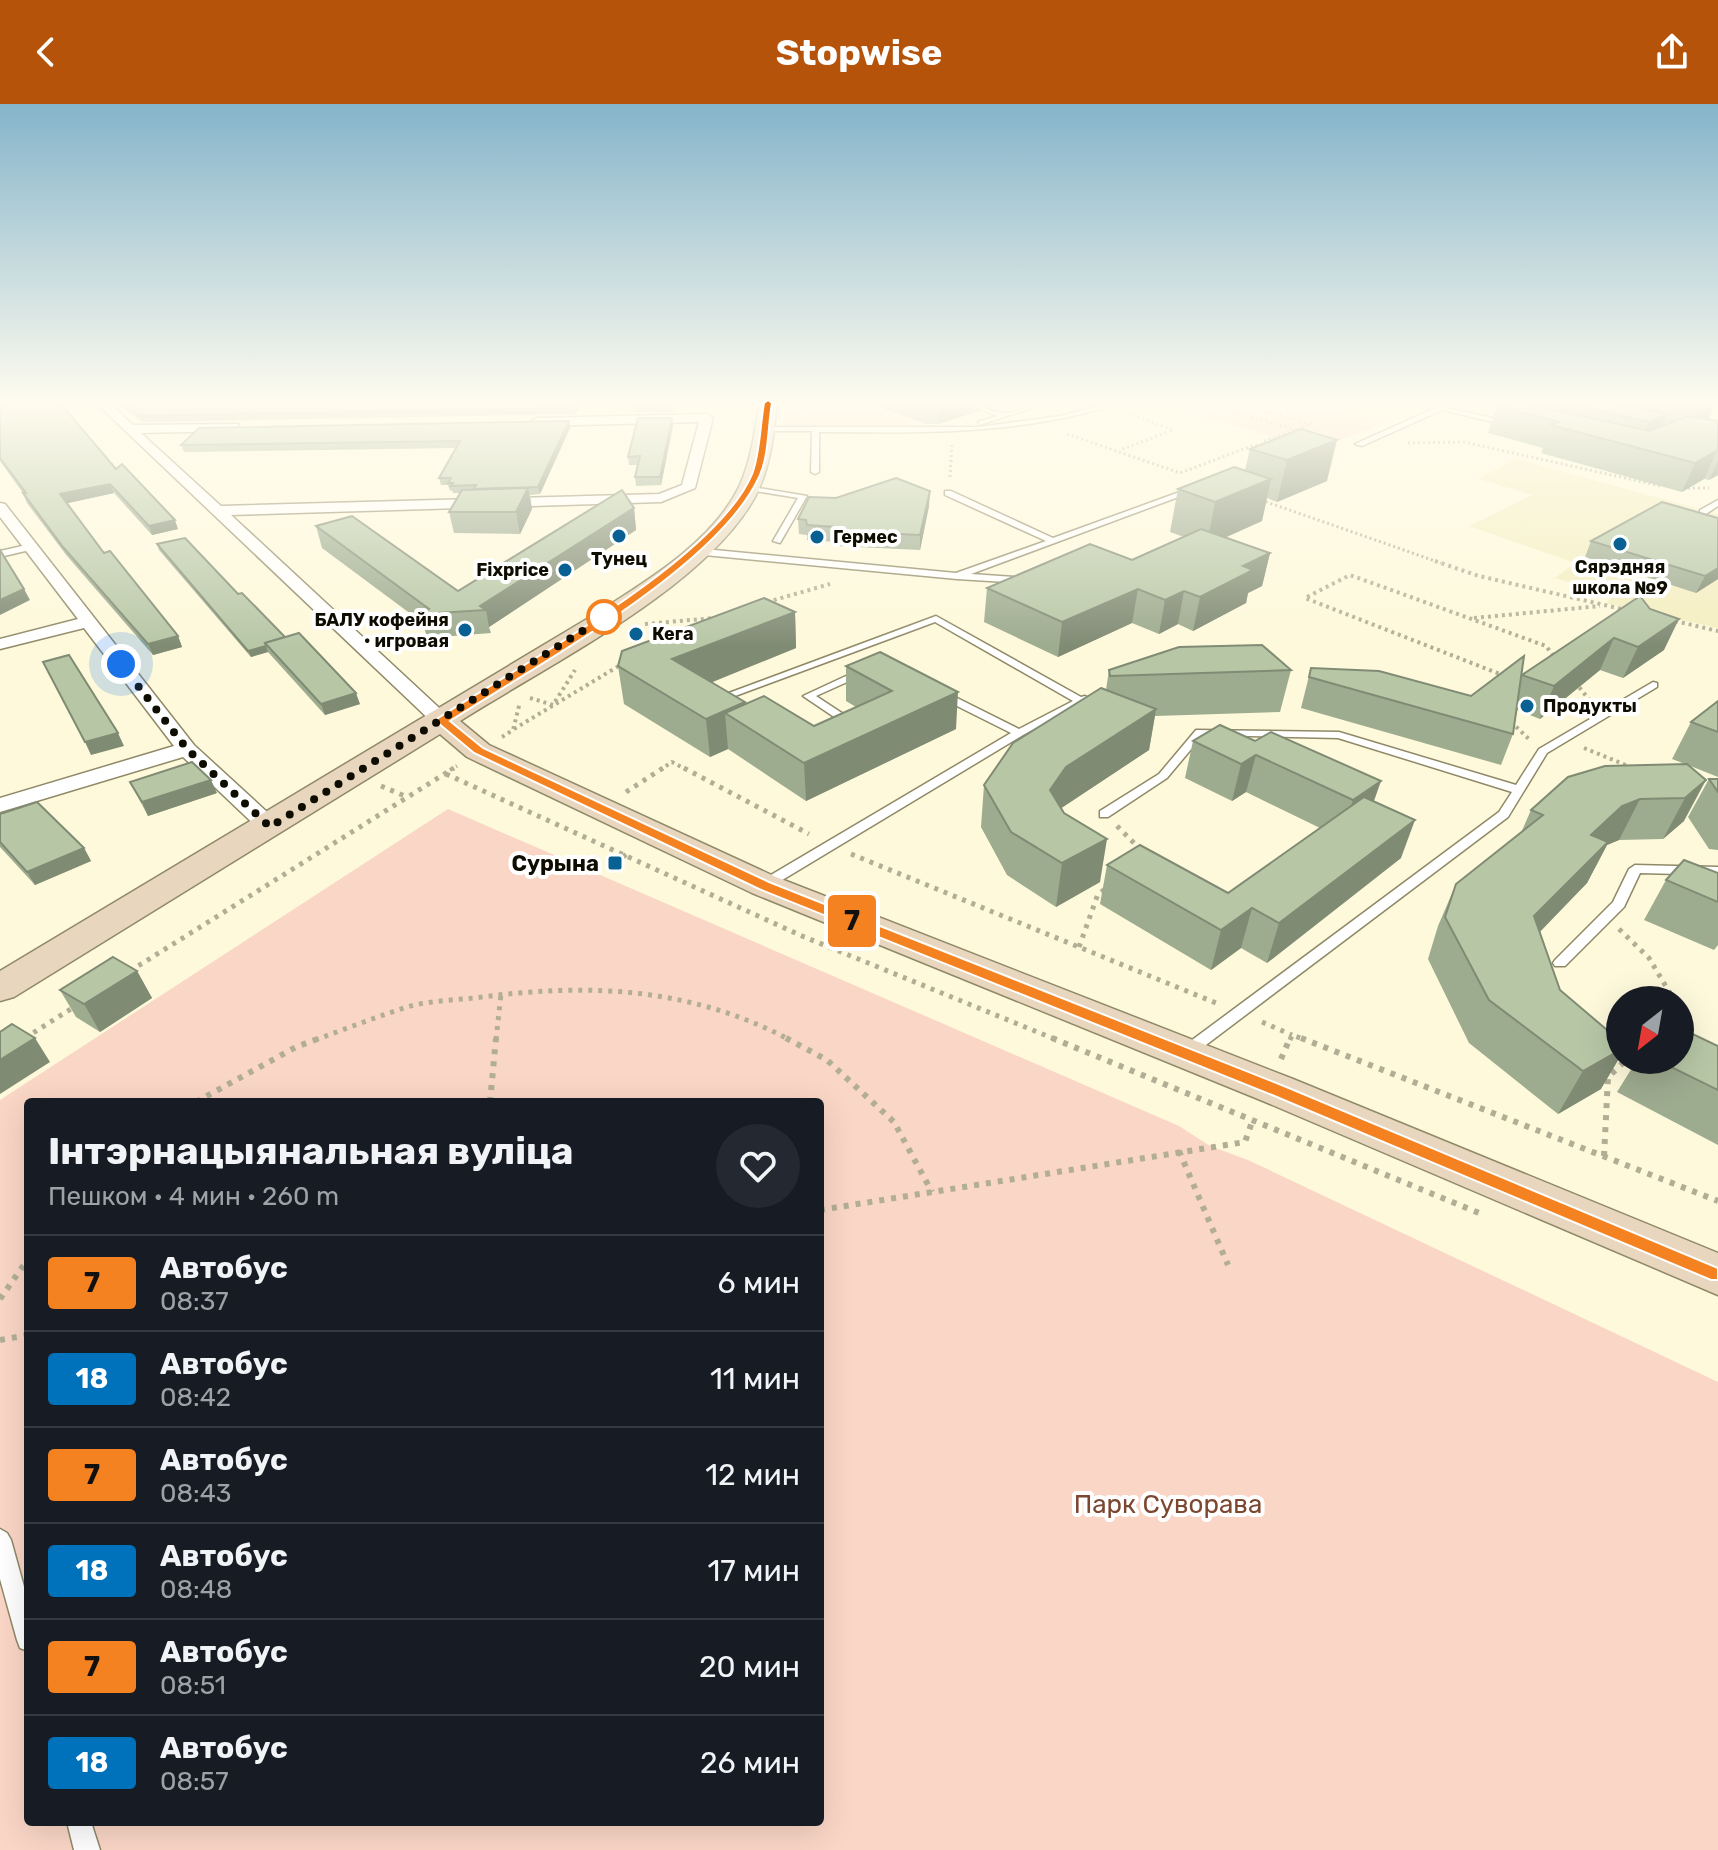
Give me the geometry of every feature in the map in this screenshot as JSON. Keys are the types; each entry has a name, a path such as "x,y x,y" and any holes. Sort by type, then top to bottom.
{"main road":[{"path":"0,988 442,721 637,595 694,551 735,511 751,484"},
{"path":"442,721 478,751 583,819 764,885 1184,1053 1260,1103 1718,1274"}],"street":[{"path":"191,484 442,721"},
{"path":"219,511 661,498 688,488 689,484"},
{"path":"0,507 187,749 270,827"},
{"path":"0,644 87,622"},
{"path":"0,805 187,749"}],"lane":[{"path":"957,576 1195,486"},
{"path":"749,488 803,496 777,541"},
{"path":"948,493 1053,541"},
{"path":"1703,512 1718,502"},
{"path":"0,554 31,547"},
{"path":"694,551 1031,581"},
{"path":"723,697 936,619 1081,701"},
{"path":"843,733 856,727 808,696 867,670"},
{"path":"923,684 1019,733"},
{"path":"1184,1053 1504,814 1543,751 1653,685"},
{"path":"764,885 1019,733 1095,694"},
{"path":"1104,814 1163,776 1200,732 1339,735 1519,790"},
{"path":"1560,963 1619,904 1635,869 1718,871"},
{"path":"0,1540 24,1626"},
{"path":"80,1826 87,1850"}],"path":[{"path":"1658,484 1669,487"},
{"path":"1683,488 1717,488"},
{"path":"1253,498 1479,576 1635,612"},
{"path":"1503,684 1510,678 1305,598 1350,575 1546,646 1565,669"},
{"path":"763,603 840,582"},
{"path":"1469,618 1608,606"},
{"path":"645,624 721,617 704,624"},
{"path":"1663,618 1718,631"},
{"path":"513,730 632,658"},
{"path":"553,705 577,668"},
{"path":"1574,680 1602,715"},
{"path":"521,695 553,705"},
{"path":"1503,716 1543,751"},
{"path":"1563,739 1641,771"},
{"path":"583,819 672,762 831,845 1292,1035 1718,1201"},
{"path":"118,979 446,774 583,819 802,936 1260,1103 1485,1216"},
{"path":"1104,814 1148,857"},
{"path":"1079,947 1098,894 1111,885"},
{"path":"1606,916 1649,958 1666,986"},
{"path":"203,1098 296,1047 395,1011 501,994 593,988 673,996 759,1024 827,1060 894,1122 932,1192"},
{"path":"490,1098 501,994"},
{"path":"13,1045 79,1004"},
{"path":"824,1209 1245,1142 1292,1035"},
{"path":"1604,1156 1608,1077 1611,1074"},
{"path":"1179,1151 1228,1265"},
{"path":"0,1299 24,1265"},
{"path":"0,1340 24,1336"}],"shaded area":[{"name":"Сярэдняя школа №9","path":"1496,484 1610,484 1718,514 1718,628 1606,603 1614,596 1555,578 1575,563 1469,526 1532,495"}],"green space":[{"name":"Парк Суворава","path":"448,809 1179,1126 1210,1146 1248,1160 1718,1382 1718,1850 0,1850 0,1100"}],"building":[{"path":"20,484 108,484 60,494 104,553 110,551 178,636 148,644 63,547 23,493 26,493"},
{"path":"110,484 141,484 175,520 149,526"},
{"path":"452,484 539,484 538,487 474,489 476,485"},
{"path":"877,484 913,484 930,491 920,535 836,531 836,527 807,525 806,520 798,519 809,497 836,498"},
{"path":"1190,484 1258,484 1215,502 1178,489"},
{"path":"528,488 516,512 449,512 462,490"},
{"path":"622,490 634,508 480,606 486,610 421,614 429,609 316,526 352,516 458,591"},
{"path":"1662,502 1718,518 1718,568 1705,576 1591,541"},
{"path":"1201,529 1270,553 1243,566 1253,570 1200,597 1184,591 1165,600 1138,589 1062,622 987,588 1090,544 1132,560"},
{"path":"185,538 238,594 242,593 285,637 248,651 157,544"},
{"path":"0,550 24,589 0,600"},
{"path":"1640,596 1650,609 1679,619 1638,647 1614,638 1554,686 1522,675"},
{"path":"764,598 795,612 672,659 745,702 706,719 618,666 622,651"},
{"path":"299,633 356,693 321,704 265,643"},
{"path":"1262,645 1291,670 1110,676 1109,670 1179,647"},
{"path":"880,652 958,692 804,763 725,713 764,696 814,726 892,691 846,666"},
{"path":"69,655 118,733 85,742 43,662"},
{"path":"1524,656 1513,734 1309,677 1311,668 1379,671 1471,696"},
{"path":"1101,688 1156,709 1066,767 1050,790 1064,813 1107,839 1062,863 1011,832 984,785 1013,743"},
{"path":"1718,701 1718,732 1691,722"},
{"path":"1220,725 1255,741 1271,732 1381,781 1353,800 1256,755 1241,764 1193,741"},
{"path":"192,762 211,780 142,802 130,782"},
{"path":"1687,764 1706,780 1685,798 1640,799 1622,806 1591,835 1608,842 1534,916 1560,990 1606,1029 1606,1058 1583,1071 1489,1000 1445,917 1456,884 1543,815 1531,810 1568,777 1605,766"},
{"path":"1709,779 1718,779 1718,792"},
{"path":"1364,797 1415,820 1279,923 1252,908 1221,930 1107,865 1140,845 1228,893"},
{"path":"37,802 84,848 27,872 0,842 0,814"},
{"path":"1684,860 1718,873 1718,902 1666,880"},
{"path":"113,957 137,971 84,1004 60,990"},
{"path":"12,1024 35,1038 0,1060 0,1032"},
{"path":"1694,1035 1718,1046 1718,1090 1685,1074 1694,1074"}],"bus line":[{"name":"7","path":"751,484 735,511 716,532 648,588 442,721 478,751 764,885 1278,1090 1718,1274"}],"place":[{"name":"Тунец","path":"619,536"},
{"name":"Гермес","path":"817,537"},
{"name":"Сярэдняя школа №9","path":"1620,544"},
{"name":"Fixprice","path":"565,570"},
{"name":"БАЛУ кофейня • игровая","path":"465,630"},
{"name":"Кега","path":"636,634"},
{"name":"Продукты","path":"1527,706"},
{"name":"Сурына","path":"615,863"}],"route":[{"path":"121,664 187,749 270,827 356,776 611,613 604,617"}]}
